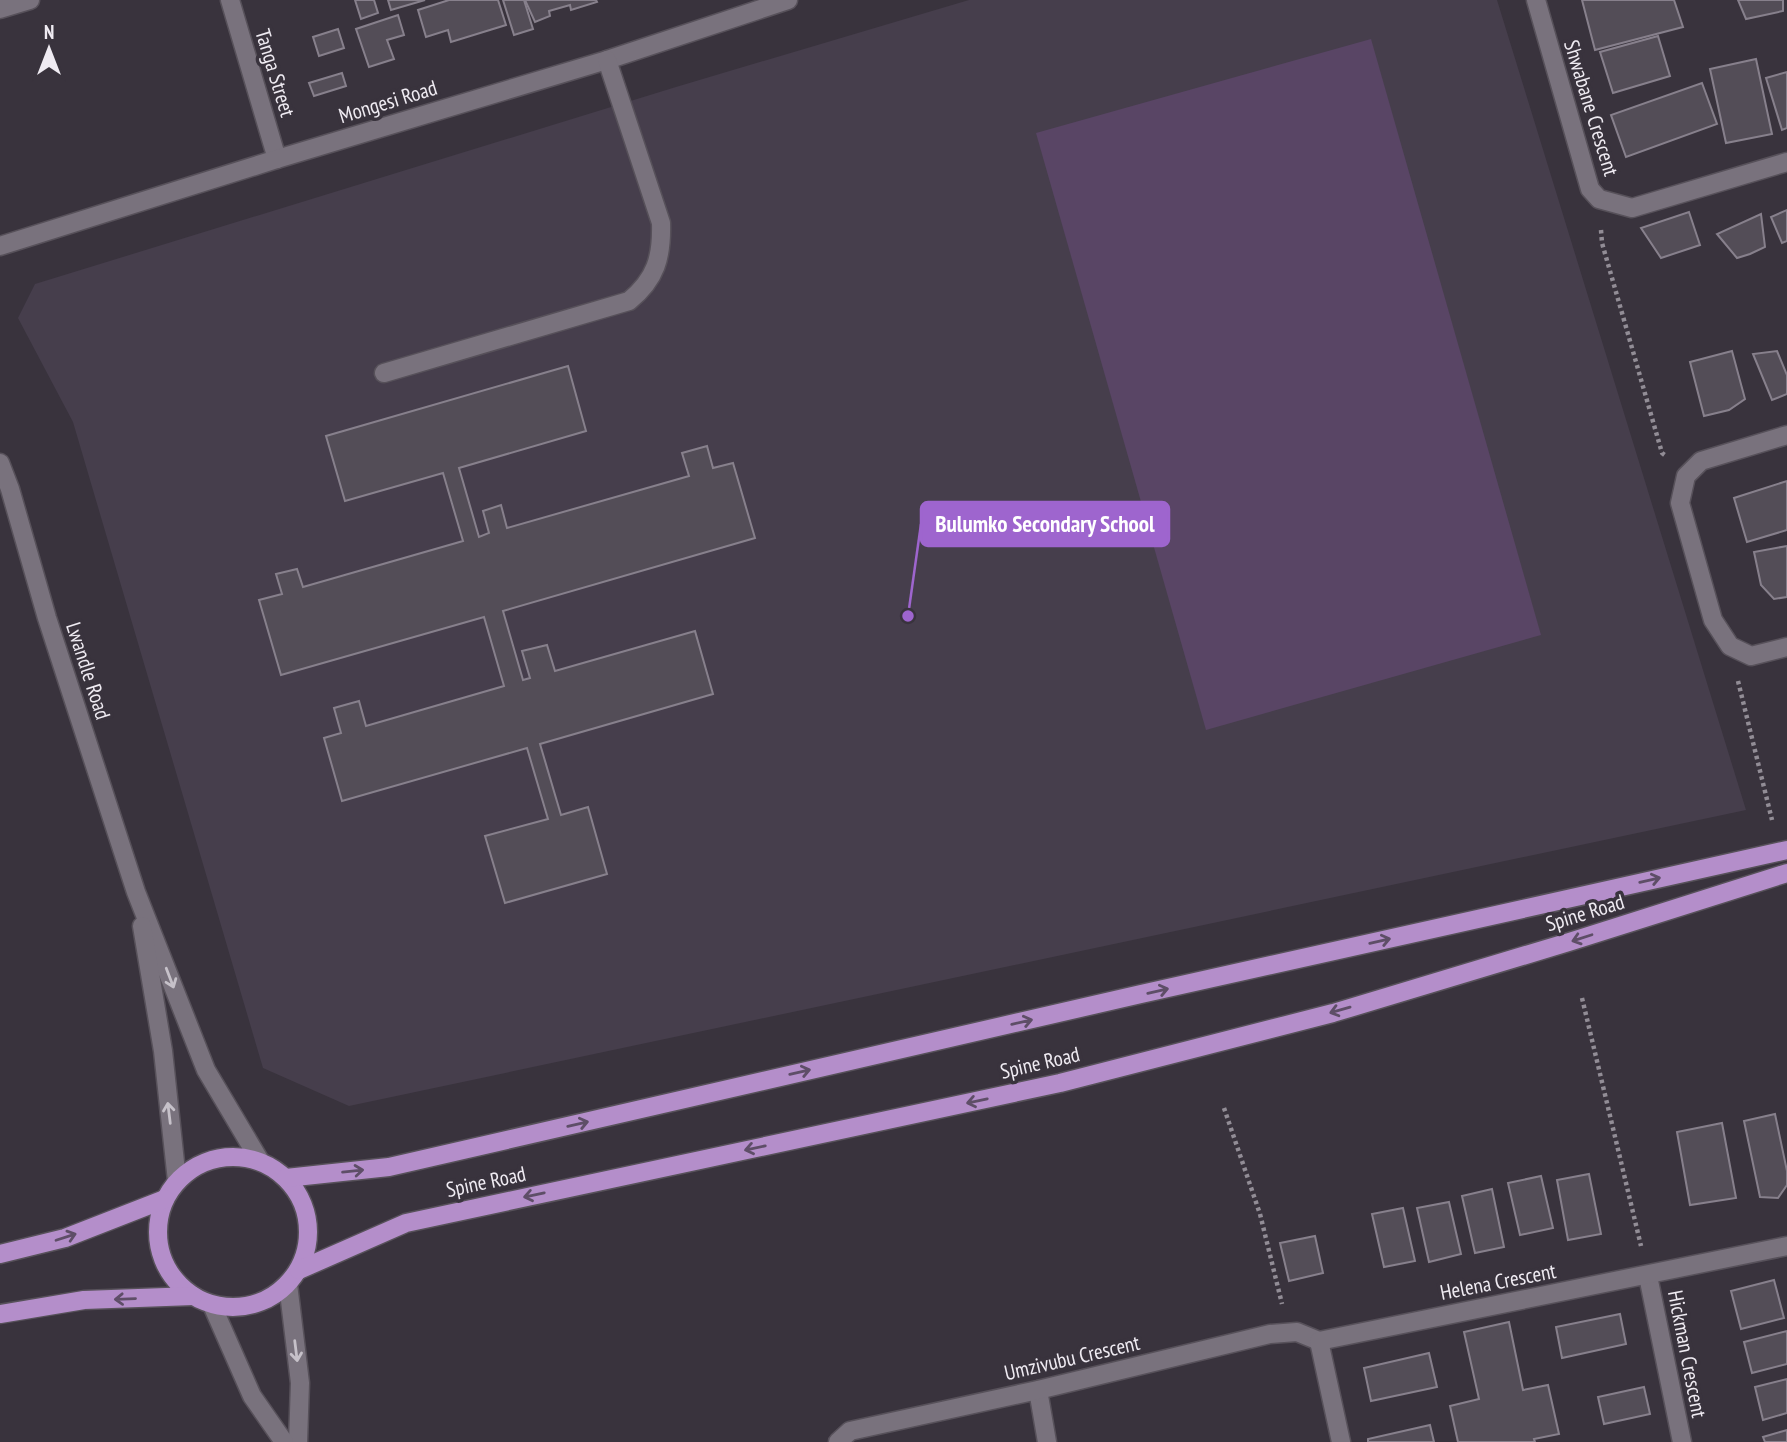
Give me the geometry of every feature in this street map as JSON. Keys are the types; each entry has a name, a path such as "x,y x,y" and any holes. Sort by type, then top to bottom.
{"main road":[{"name":"Spine Road","path":"286,1178 389,1167 1141,994 1787,850"},
{"name":"Spine Road","path":"293,1277 406,1223 1060,1083 1333,1013 1787,873"},
{"name":"Spine Road","path":"246,1158 260,1161 286,1178 303,1204 308,1221 306,1254 293,1277 272,1297 253,1305 212,1305 193,1296 167,1269 157,1237 158,1220 165,1199 177,1181 195,1167 215,1159 246,1158"},
{"path":"0,1254 65,1238 165,1199"},
{"name":"Spine Road","path":"0,1314 84,1300 193,1296"}],"street":[{"path":"0,9 30,0"},
{"name":"Tanga Street","path":"230,0 277,159"},
{"name":"Mongesi Road","path":"0,246 607,60 788,0"},
{"name":"Shwabane Crescent","path":"1536,0 1590,189 1599,199 1632,208 1787,162"},
{"path":"383,373 629,301 643,290 658,264 662,243 661,223 607,60"},
{"path":"1787,435 1701,461 1686,476 1680,503 1713,620 1730,646 1751,656 1787,647"},
{"name":"Lwandle Road","path":"0,463 136,892 206,1070 260,1161"},
{"name":"Lwandle Road","path":"136,892 163,1051 177,1181"},
{"name":"Helena Crescent","path":"1319,1341 1787,1246"},
{"name":"Hickman Crescent","path":"1648,1276 1682,1442"},
{"path":"293,1277 300,1383 298,1442"},
{"path":"212,1305 252,1396 284,1442"},
{"name":"Umzivubu Crescent","path":"838,1442 850,1431 1038,1390 1257,1337 1297,1332 1319,1341"},
{"path":"1319,1341 1341,1442"},
{"path":"1038,1390 1047,1442"}],"path":[{"path":"1599,199 1602,243 1662,453 1686,476"},
{"path":"1730,646 1772,820"},
{"path":"1582,998 1648,1276"},
{"path":"1224,1108 1260,1214 1283,1307 1283,1333"}],"shaded area":[{"path":"969,0 1497,0 1746,810 349,1106 263,1068 73,422 18,318 35,284"},
{"path":"1371,39 1541,635 1206,730 1036,133"}],"building":[{"path":"355,0 374,0 378,13 361,19"},
{"path":"388,0 425,0 391,10"},
{"path":"449,0 498,0 506,25 451,42 448,30 426,37 418,10"},
{"path":"503,0 524,0 533,29 514,35"},
{"path":"525,0 597,2 571,10 570,5 549,11 550,16 535,22"},
{"path":"1582,0 1674,0 1683,27 1595,50"},
{"path":"1738,0 1783,0 1783,11 1746,19"},
{"path":"398,15 404,35 387,40 394,59 369,67 356,29"},
{"path":"338,29 344,48 319,56 313,37"},
{"path":"1658,36 1670,76 1613,93 1600,52"},
{"path":"1756,59 1772,134 1726,143 1710,69"},
{"path":"1787,72 1787,128 1782,130 1766,78"},
{"path":"342,73 346,86 314,96 309,83"},
{"path":"1702,83 1717,124 1626,157 1611,115"},
{"path":"1787,210 1787,241 1782,243 1771,217"},
{"path":"1689,212 1700,245 1661,258 1641,228"},
{"path":"1761,214 1765,247 1737,258 1717,234"},
{"path":"1732,351 1745,399 1729,410 1704,416 1690,362"},
{"path":"1777,351 1787,375 1787,394 1772,400 1753,354"},
{"path":"568,366 586,431 459,468 479,537 489,533 483,511 501,505 507,528 689,476 682,453 707,446 713,468 733,463 755,538 503,611 523,680 530,678 522,651 547,645 555,671 695,631 713,694 540,744 561,815 588,807 607,874 505,903 485,836 548,819 527,748 342,801 324,738 341,733 334,708 359,701 366,726 504,686 484,617 281,675 259,600 282,594 276,574 297,569 303,587 463,541 443,473 345,501 326,436"},
{"path":"1787,481 1787,530 1747,542 1734,498"},
{"path":"1787,546 1787,597 1774,599 1761,585 1754,552"},
{"path":"1775,1114 1787,1171 1787,1185 1778,1198 1760,1197 1744,1121"},
{"path":"1722,1123 1736,1198 1690,1205 1677,1132"},
{"path":"1589,1174 1601,1234 1568,1240 1557,1180"},
{"path":"1541,1176 1553,1228 1520,1235 1508,1183"},
{"path":"1492,1189 1504,1247 1475,1253 1462,1196"},
{"path":"1449,1202 1461,1254 1429,1262 1417,1208"},
{"path":"1403,1208 1415,1261 1384,1267 1372,1214"},
{"path":"1315,1236 1323,1273 1289,1281 1280,1243"},
{"path":"1774,1280 1784,1318 1741,1329 1731,1291"},
{"path":"1620,1314 1626,1344 1562,1358 1556,1327"},
{"path":"1509,1322 1523,1390 1548,1385 1559,1434 1534,1439 1535,1442 1458,1442 1450,1406 1479,1399 1464,1332"},
{"path":"1787,1331 1787,1364 1752,1373 1744,1342"},
{"path":"1429,1353 1437,1387 1371,1401 1364,1368"},
{"path":"1787,1379 1787,1413 1763,1420 1755,1387"},
{"path":"1644,1387 1650,1414 1604,1424 1598,1397"},
{"path":"1430,1425 1434,1442 1368,1442 1368,1439"},
{"path":"1787,1430 1787,1442 1765,1442 1763,1437"}],"place":[{"name":"Bulumko Secondary School","path":"908,616"}]}
